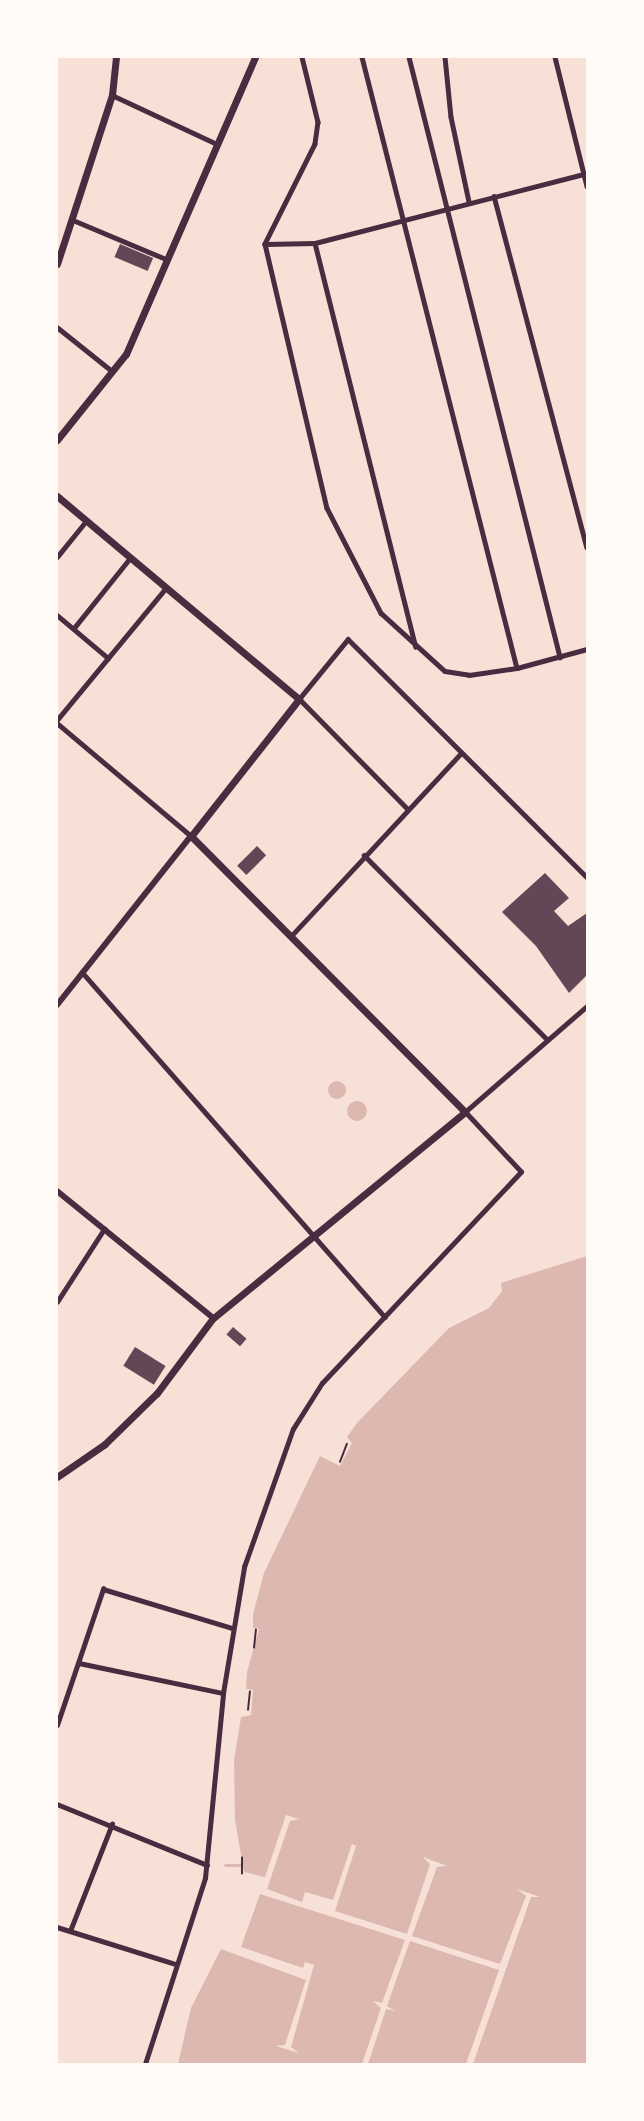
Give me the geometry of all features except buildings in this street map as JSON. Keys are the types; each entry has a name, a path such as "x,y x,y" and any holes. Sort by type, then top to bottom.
{"main road":[{"path":"57,264 112,95 116,57"},
{"path":"57,440 126,354 255,57"},
{"path":"57,496 299,699 191,836 293,934 465,1112 313,1239 213,1318 157,1393 105,1444 58,1474"}],"street":[{"path":"302,57 318,122 315,144 265,244 327,508 381,612 416,650 445,671 469,675 517,668 587,649"},
{"path":"362,57 517,668"},
{"path":"409,57 560,657"},
{"path":"445,57 469,202"},
{"path":"555,57 587,186"},
{"path":"112,95 217,144"},
{"path":"265,244 315,243 447,207 585,174"},
{"path":"494,196 587,547"},
{"path":"73,220 166,260"},
{"path":"57,242 64,247"},
{"path":"315,243 416,650"},
{"path":"57,327 112,371"},
{"path":"57,557 86,520"},
{"path":"74,628 130,558"},
{"path":"57,1005 191,836 57,722 166,588"},
{"path":"57,615 108,658"},
{"path":"407,809 299,699 348,639 587,877"},
{"path":"293,934 461,753"},
{"path":"364,855 546,1038"},
{"path":"82,972 313,1239 385,1317"},
{"path":"145,2064 207,1865 223,1693 232,1628 244,1567 303,1407 521,1172 465,1112 546,1038 587,1006"},
{"path":"57,1191 213,1318"},
{"path":"57,1302 104,1229"},
{"path":"57,1725 103,1589 232,1628"},
{"path":"79,1663 223,1693"},
{"path":"57,1804 112,1824 207,1865"},
{"path":"70,1931 112,1824"},
{"path":"57,1927 176,1964"}],"path":[{"path":"339,1462 347,1444"},
{"path":"254,1648 256,1630"},
{"path":"248,1710 250,1692"},
{"path":"242,1858 242,1874"}],"shaded area":[{"path":"333,1081 341,1081 346,1086 344,1097 333,1099 328,1094 328,1086"},
{"path":"357,1101 364,1104 367,1111 364,1118 357,1121 350,1118 347,1111 350,1104"},
{"path":"587,1256 587,2064 473,2064 531,1897 540,1897 517,1889 526,1896 500,1964 412,1936 437,1867 447,1866 423,1857 430,1864 407,1934 335,1911 356,1846 352,1844 333,1900 305,1892 302,1902 267,1889 290,1821 299,1819 286,1815 265,1877 244,1872 235,1820 234,1761 241,1717 251,1715 253,1690 246,1689 247,1672 259,1629 253,1628 253,1614 264,1573 320,1456 340,1466 352,1443 347,1437 357,1423 449,1328 489,1308 502,1291 501,1283"},
{"path":"260,1894 405,1940 382,2003 373,2001 381,2008 362,2064 178,2064 191,2008 221,1949 306,1980 285,2045 276,2046 299,2053 291,2047 314,1965 305,1962 303,1968 241,1947"},
{"path":"410,1941 499,1970 466,2064 368,2064 386,2009 395,2011 387,2006"}],"waterway":[{"path":"225,1865 245,1865"}]}
